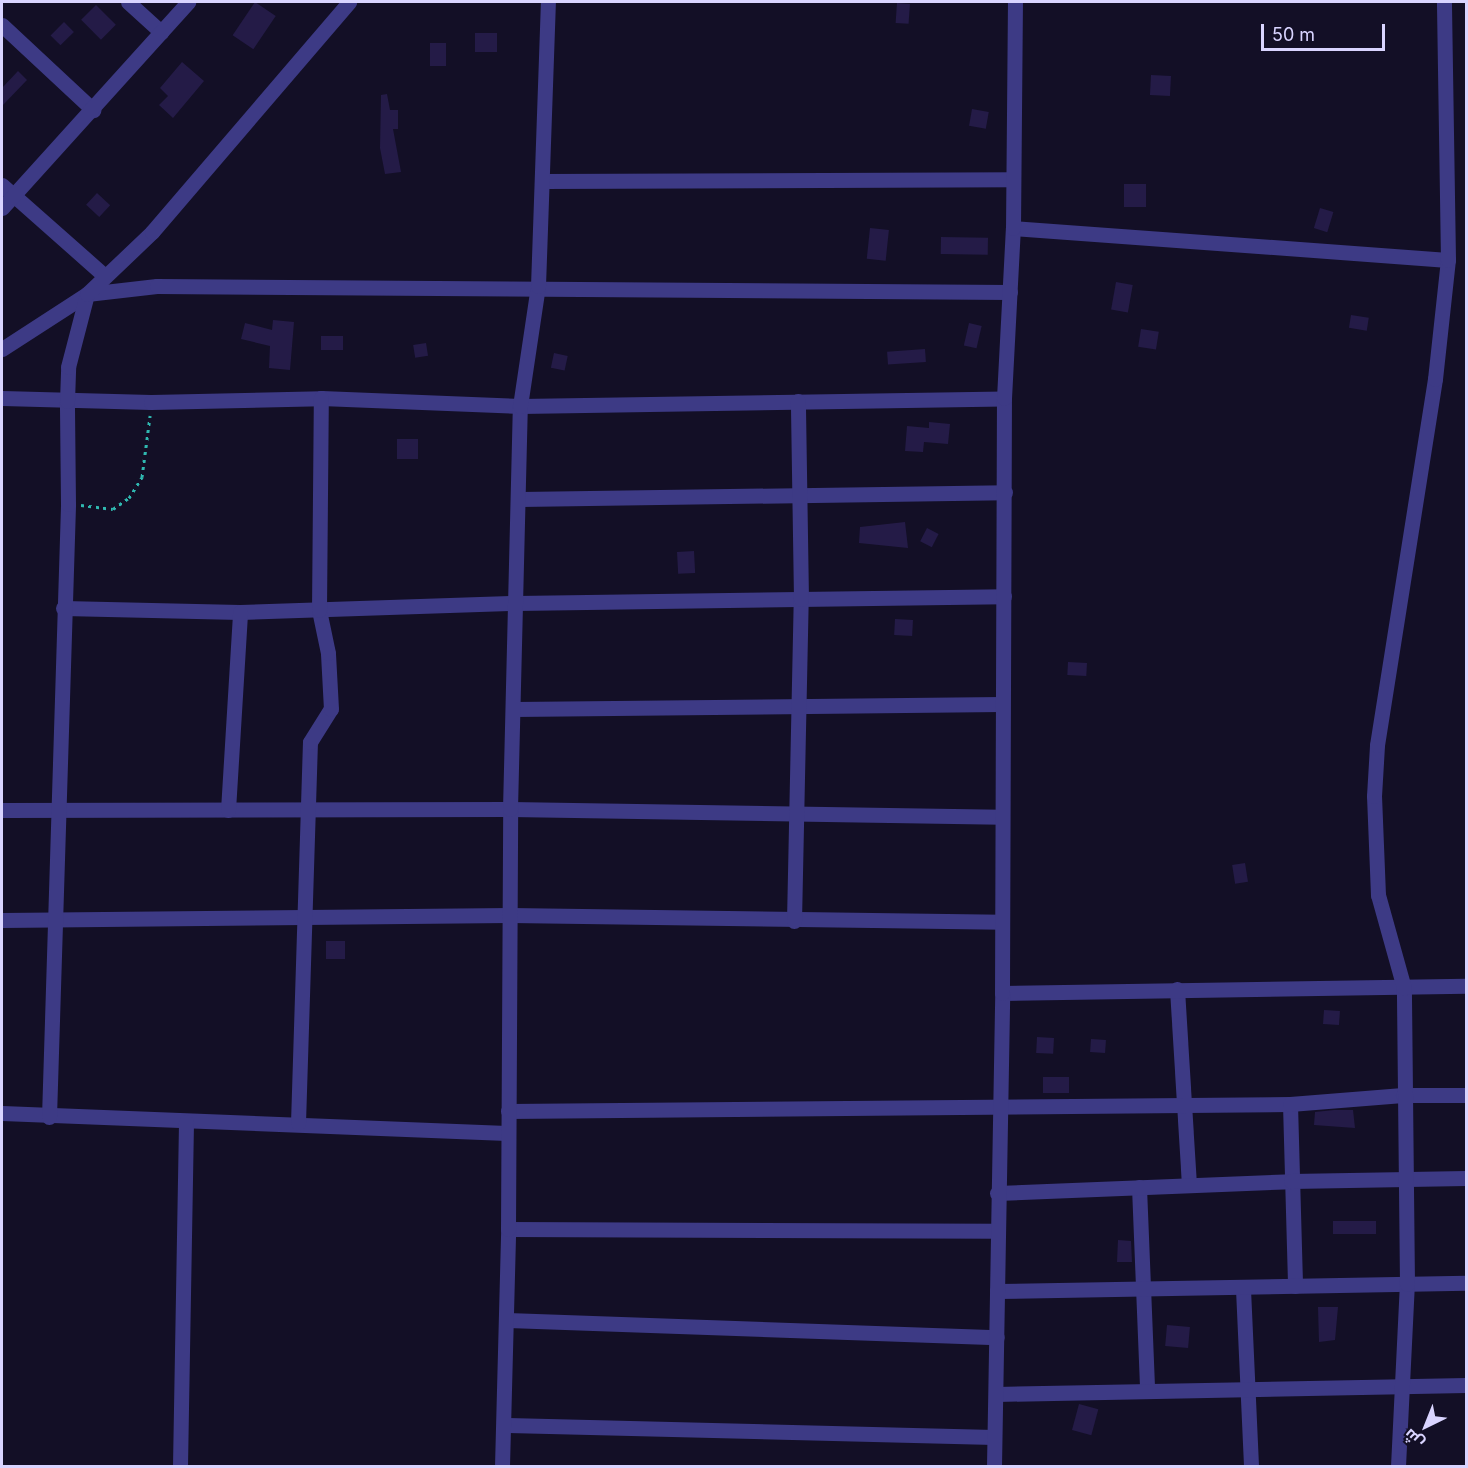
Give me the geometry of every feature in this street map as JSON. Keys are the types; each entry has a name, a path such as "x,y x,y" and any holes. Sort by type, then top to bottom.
{"street":[{"path":"128,2 161,32"},
{"path":"2,208 7,190 93,110 188,2"},
{"path":"2,349 87,294 152,232 349,2"},
{"path":"502,1467 508,1229 510,809 520,499 520,406 538,286 548,2"},
{"path":"994,1467 1002,993 1004,398 1014,228 1015,2"},
{"path":"1398,1467 1407,1284 1403,1095 1404,988 1378,895 1373,848 1375,766 1435,379 1448,260 1444,2"},
{"path":"2,25 93,110"},
{"path":"543,181 1013,179"},
{"path":"7,190 105,276"},
{"path":"1014,228 1448,260"},
{"path":"87,294 157,286 538,286 1010,292"},
{"path":"49,1117 68,504 68,367 87,294"},
{"path":"2,398 151,402 321,399 520,406 1004,398"},
{"path":"298,1123 302,918 310,810 310,742 331,710 328,653 319,610 321,399"},
{"path":"794,921 801,599 798,401"},
{"path":"520,499 1005,492"},
{"path":"63,608 240,612 516,603 1004,596"},
{"path":"228,810 240,612"},
{"path":"514,709 1002,704"},
{"path":"2,810 510,809 1001,817"},
{"path":"2,920 510,915 794,921 1002,922"},
{"path":"1002,993 1467,986"},
{"path":"1177,989 1189,1184"},
{"path":"508,1111 1290,1104 1403,1095 1467,1095"},
{"path":"1290,1104 1295,1286"},
{"path":"2,1113 49,1117 298,1123 507,1133"},
{"path":"180,1467 186,1122"},
{"path":"997,1193 1189,1184 1467,1178"},
{"path":"1139,1187 1147,1390"},
{"path":"508,1229 997,1231"},
{"path":"997,1291 1144,1288 1243,1289 1467,1283"},
{"path":"1243,1289 1251,1467"},
{"path":"506,1320 997,1337"},
{"path":"996,1394 1467,1385"},
{"path":"504,1425 994,1437"}],"path":[{"path":"68,504 113,509 129,498 142,477 151,402"}],"building":[{"path":"255,2 276,16 253,49 233,35"},
{"path":"897,3 910,4 909,24 896,23"},
{"path":"96,5 116,25 101,40 81,20"},
{"path":"64,22 74,32 60,45 51,35"},
{"path":"475,33 497,33 497,52 475,52"},
{"path":"430,43 446,43 446,66 430,66"},
{"path":"182,62 204,81 173,118 159,105 168,96 160,88"},
{"path":"18,71 27,80 2,106 2,88"},
{"path":"1151,75 1171,76 1170,96 1150,95"},
{"path":"387,94 390,110 398,110 398,129 393,129 401,172 385,174 380,148 381,95"},
{"path":"972,109 989,112 986,129 969,126"},
{"path":"1124,184 1146,184 1146,207 1124,207"},
{"path":"97,193 110,205 99,217 86,205"},
{"path":"1320,208 1333,212 1327,232 1314,228"},
{"path":"870,228 889,230 886,261 867,259"},
{"path":"941,237 988,238 988,255 941,254"},
{"path":"1116,282 1133,285 1128,313 1111,310"},
{"path":"1351,315 1369,318 1367,331 1349,328"},
{"path":"273,320 294,322 290,370 269,368 270,346 241,339 245,323 272,330"},
{"path":"969,323 982,326 976,348 964,345"},
{"path":"1141,329 1159,332 1156,350 1138,347"},
{"path":"321,336 343,336 343,350 321,350"},
{"path":"426,343 428,356 415,358 413,345"},
{"path":"925,349 926,362 888,365 887,352"},
{"path":"554,353 568,356 565,371 551,368"},
{"path":"929,422 950,424 948,444 924,442 923,452 905,451 907,426 929,428"},
{"path":"397,439 418,439 418,459 397,459"},
{"path":"905,522 908,548 859,543 860,527"},
{"path":"927,528 939,534 932,547 920,541"},
{"path":"694,551 695,573 678,574 677,552"},
{"path":"895,619 913,620 912,636 894,635"},
{"path":"1068,662 1087,663 1086,676 1067,675"},
{"path":"1245,863 1248,882 1235,884 1232,865"},
{"path":"326,941 345,941 345,959 326,959"},
{"path":"1324,1010 1340,1011 1339,1025 1323,1024"},
{"path":"1037,1037 1054,1038 1053,1054 1036,1053"},
{"path":"1091,1039 1106,1040 1105,1053 1090,1052"},
{"path":"1043,1077 1069,1077 1069,1093 1043,1093"},
{"path":"1353,1110 1355,1128 1314,1125 1315,1112"},
{"path":"1333,1221 1376,1221 1376,1234 1333,1234"},
{"path":"1118,1240 1131,1241 1132,1262 1117,1262"},
{"path":"1318,1307 1338,1307 1335,1340 1319,1342"},
{"path":"1167,1325 1190,1327 1188,1348 1165,1346"},
{"path":"1079,1404 1098,1409 1091,1435 1072,1430"}]}
